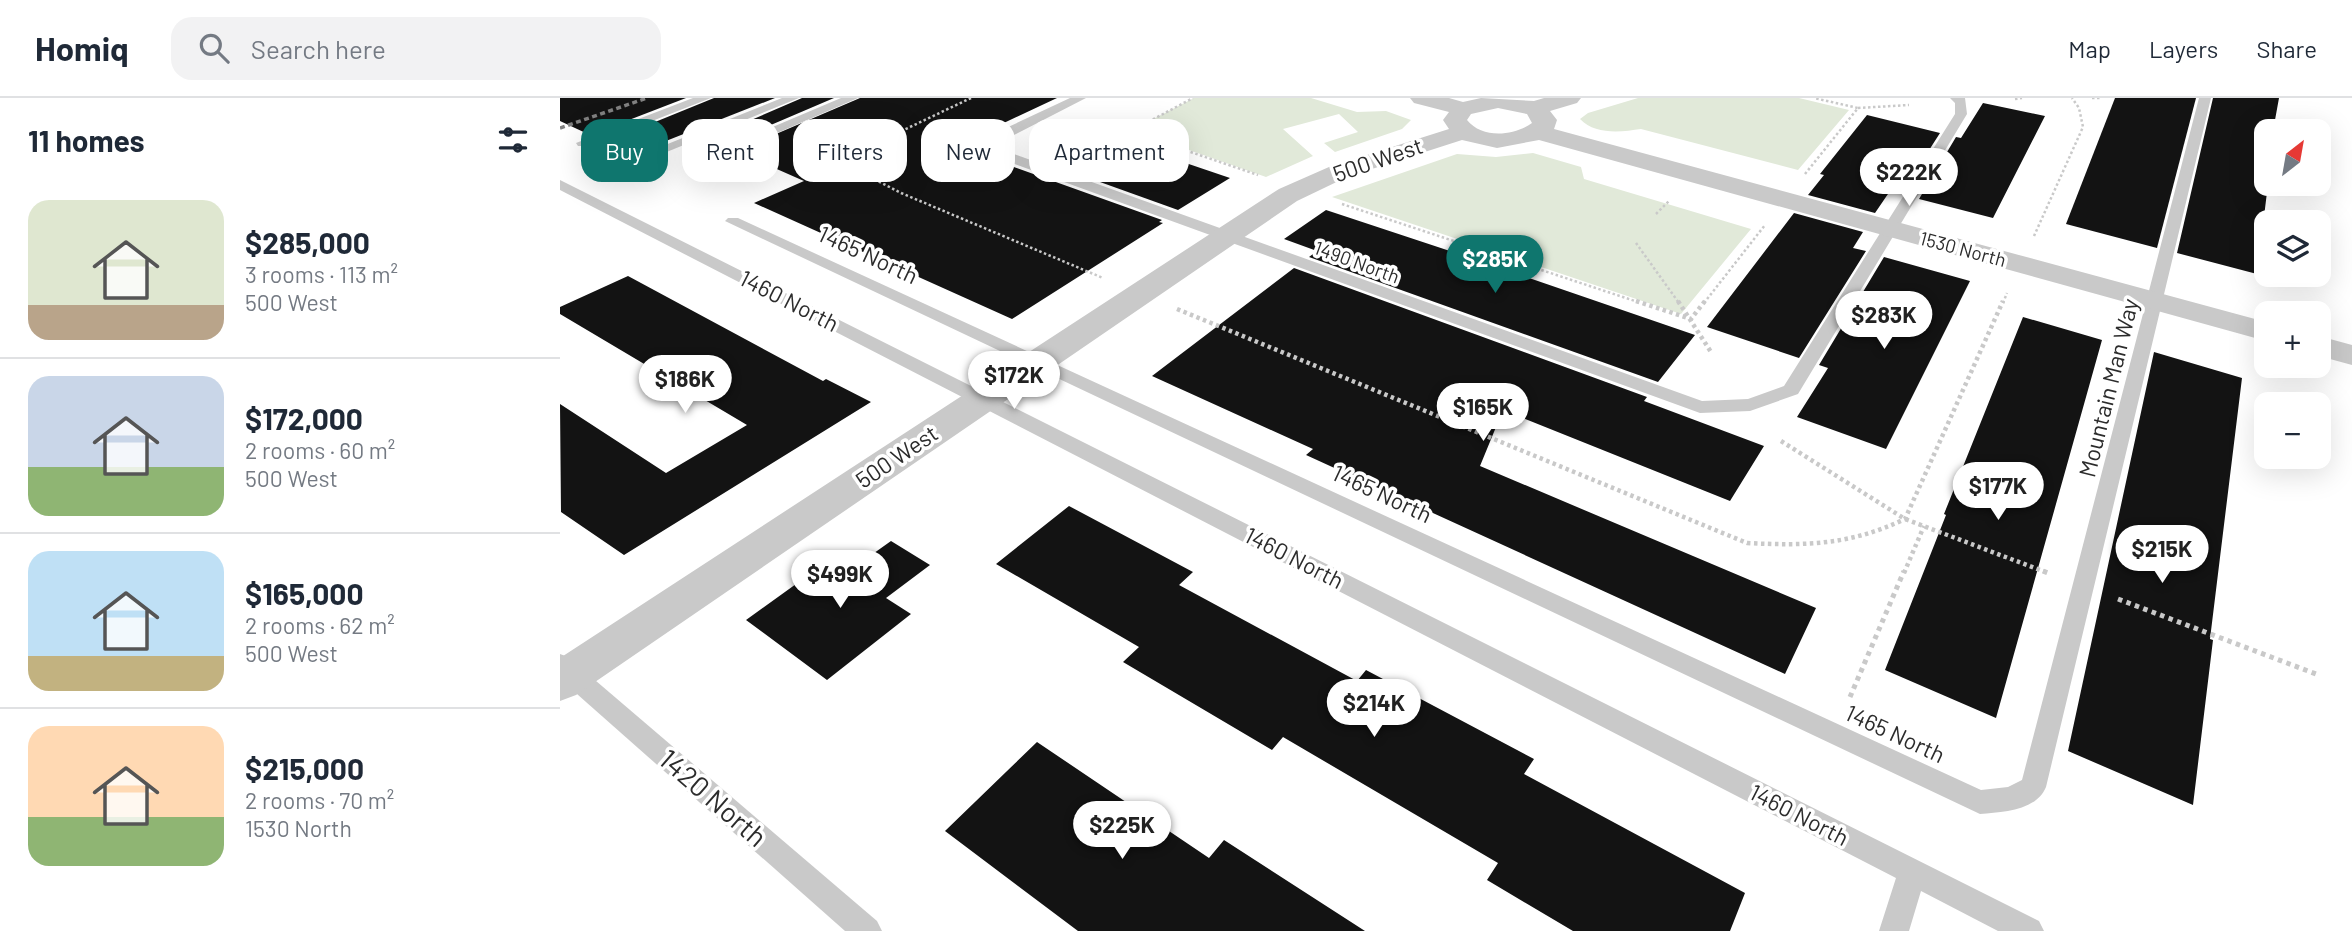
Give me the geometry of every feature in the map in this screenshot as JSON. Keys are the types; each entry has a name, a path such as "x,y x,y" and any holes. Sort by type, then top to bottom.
{"street":[{"path":"1422,98 1463,120 1487,140 1502,141 1516,140 1536,120 1569,98"},
{"name":"1530 North","path":"1463,120 1498,101 1536,120 1889,228 2254,329"},
{"name":"500 West","path":"564,674 1288,195 1463,120"},
{"path":"2331,349 2352,355"}],"lane":[{"path":"648,119 705,98"},
{"path":"668,147 793,98"},
{"path":"779,128 852,98"},
{"name":"1490 North","path":"1080,98 1009,132 998,144 1006,156 1700,407 1750,405 1791,390 1961,114 1958,99"},
{"name":"Mountain Man Way","path":"2011,799 2033,787 2205,98"},
{"name":"1460 North","path":"560,184 2029,931"},
{"name":"1465 North","path":"733,221 1980,802 2011,799"},
{"name":"1420 North","path":"564,674 867,931"},
{"path":"1894,931 1912,873"}],"path":[{"path":"971,98 868,147 859,161 870,177 901,193 1111,281"},
{"path":"1152,119 1193,98"},
{"path":"1814,98 1858,108 1909,104"},
{"path":"2015,99 2022,98"},
{"path":"2029,246 2083,127 2079,108 2072,98"},
{"path":"2092,98 2101,98"},
{"path":"1805,175 1858,108"},
{"path":"1189,151 1270,179"},
{"path":"1656,214 1671,199"},
{"path":"1340,203 1691,319"},
{"path":"1691,319 1772,216"},
{"path":"1636,243 1691,319 1711,352"},
{"path":"1173,307 1747,543 1816,547 1875,534 1905,519 2012,282"},
{"path":"1781,441 1905,519 2051,574"},
{"path":"1850,697 1924,526"},
{"path":"2118,599 2316,674"}],"green space":[{"path":"1194,98 1311,98 1357,112 1386,111 1411,120 1402,129 1335,152 1324,143 1358,132 1339,114 1283,129 1313,156 1266,177 1189,150 1189,119 1153,119"},
{"path":"1638,98 1799,98 1849,110 1798,170 1641,129 1601,130 1580,119 1588,113"},
{"path":"1533,153 1581,167 1584,179 1751,229 1681,314 1332,197 1457,154 1496,157"}],"building":[{"path":"560,98 686,98 632,119 581,119 581,131 560,121"},
{"path":"714,98 775,98 722,119 682,119 682,135 668,140 668,119 662,119"},
{"path":"802,98 834,98 779,122 779,119 753,119"},
{"path":"860,98 1057,98 1012,119 921,119 921,182 1015,182 1015,167 1029,172 1029,182 1056,182 1162,220 1159,222 1163,223 1012,319 754,203 802,182 907,182 907,119 811,119"},
{"path":"2115,98 2196,98 2157,248 2066,224"},
{"path":"2213,98 2279,98 2275,119 2254,119 2254,196 2267,196 2265,210 2254,210 2254,273 2177,253"},
{"path":"1983,103 2045,116 1993,218 1919,199 1956,137 1961,138"},
{"path":"1867,115 1940,133 1901,194 1890,191 1875,213 1808,195 1824,175 1820,174"},
{"path":"793,127 793,176 779,170 779,133"},
{"path":"1189,164 1230,178 1178,210 1100,182 1189,182"},
{"path":"1326,210 1695,335 1658,382 1309,257 1317,251 1284,239"},
{"path":"1794,213 1863,232 1853,248 1866,251 1799,358 1707,327"},
{"path":"1884,257 1970,281 1886,449 1797,417 1828,368 1819,365"},
{"path":"1294,268 1647,397 1644,401 1764,446 1730,501 1503,410 1480,466 1816,608 1785,674 1306,455 1313,449 1152,376"},
{"path":"628,276 823,381 826,379 871,402 624,555 561,512 560,404 666,473 747,425 560,314 560,307"},
{"path":"2023,317 2102,340 1996,718 1885,670"},
{"path":"2154,352 2242,378 2193,805 2068,751"},
{"path":"1069,506 1193,572 1179,585 1357,681 1366,670 1534,759 1524,774 1745,893 1730,931 1573,931 1487,880 1498,863 1283,737 1272,750 1123,662 1139,647 996,564"},
{"path":"891,541 930,565 886,598 911,614 827,680 746,620 828,561 846,573"},
{"path":"1037,742 1209,858 1224,840 1365,931 1078,931 945,831"}],"railway":[{"path":"560,128 647,98"}]}
